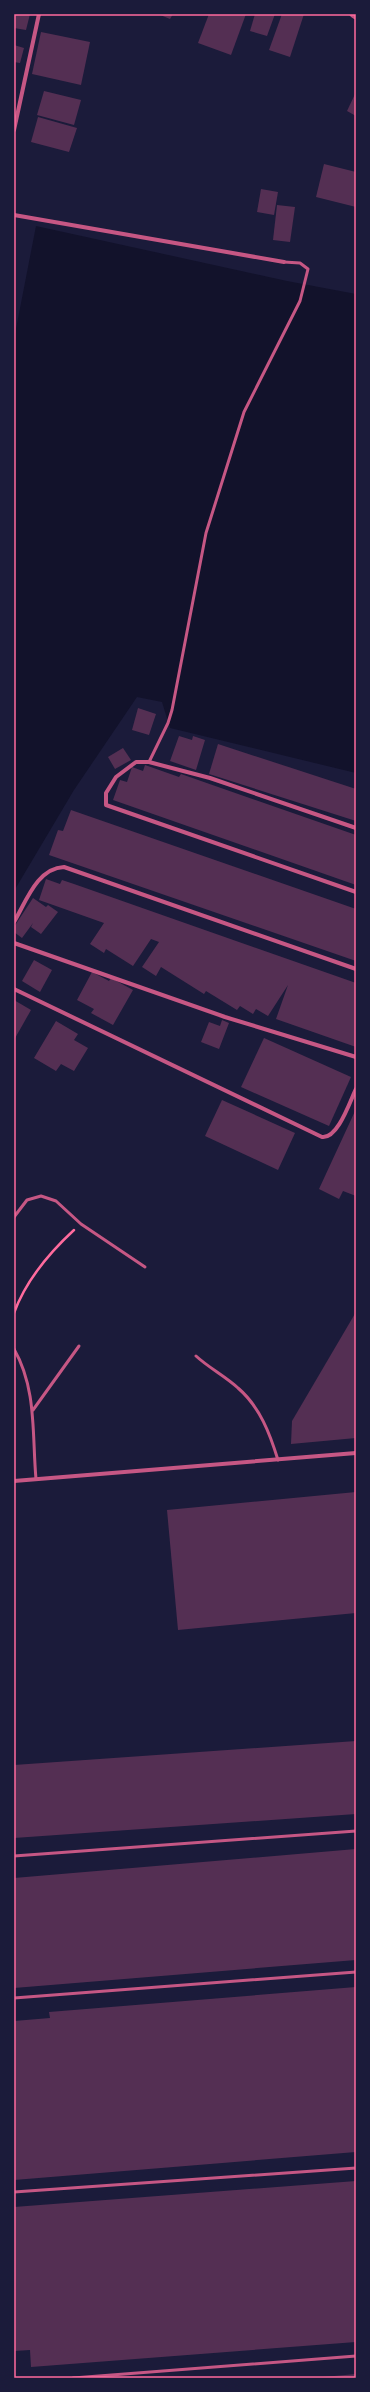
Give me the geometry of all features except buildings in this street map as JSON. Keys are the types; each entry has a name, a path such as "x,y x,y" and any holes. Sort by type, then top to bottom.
{"street":[{"path":"14,130 39,14"},
{"path":"14,215 284,262"},
{"path":"356,828 210,778 149,762 136,762 116,777 106,793 106,805 356,892"},
{"path":"14,922 38,881 51,869 64,867 356,969"},
{"path":"14,943 225,1016 356,1058"},
{"path":"14,989 322,1137 332,1136 335,1132 356,1089"},
{"path":"14,1481 278,1461 356,1453"}],"lane":[{"path":"149,762 168,723 172,710 206,533 244,412 300,301 306,284 308,269 300,263 284,262"},
{"path":"14,1217 27,1200 41,1196 56,1201 80,1224 145,1267"},
{"path":"33,1410 79,1346"},
{"path":"14,1350 28,1383 33,1410 36,1479"},
{"path":"196,1356 238,1388 247,1398 262,1418 278,1461"},
{"path":"14,1856 356,1831"},
{"path":"14,1998 356,1972"},
{"path":"14,2192 356,2168"},
{"path":"73,2378 356,2356"}],"path":[{"path":"14,1313 34,1274 51,1251 80,1224"}],"shaded area":[{"path":"36,226 287,281 356,294 356,773 170,728 162,702 137,697 74,790 14,891 14,339"}]}
